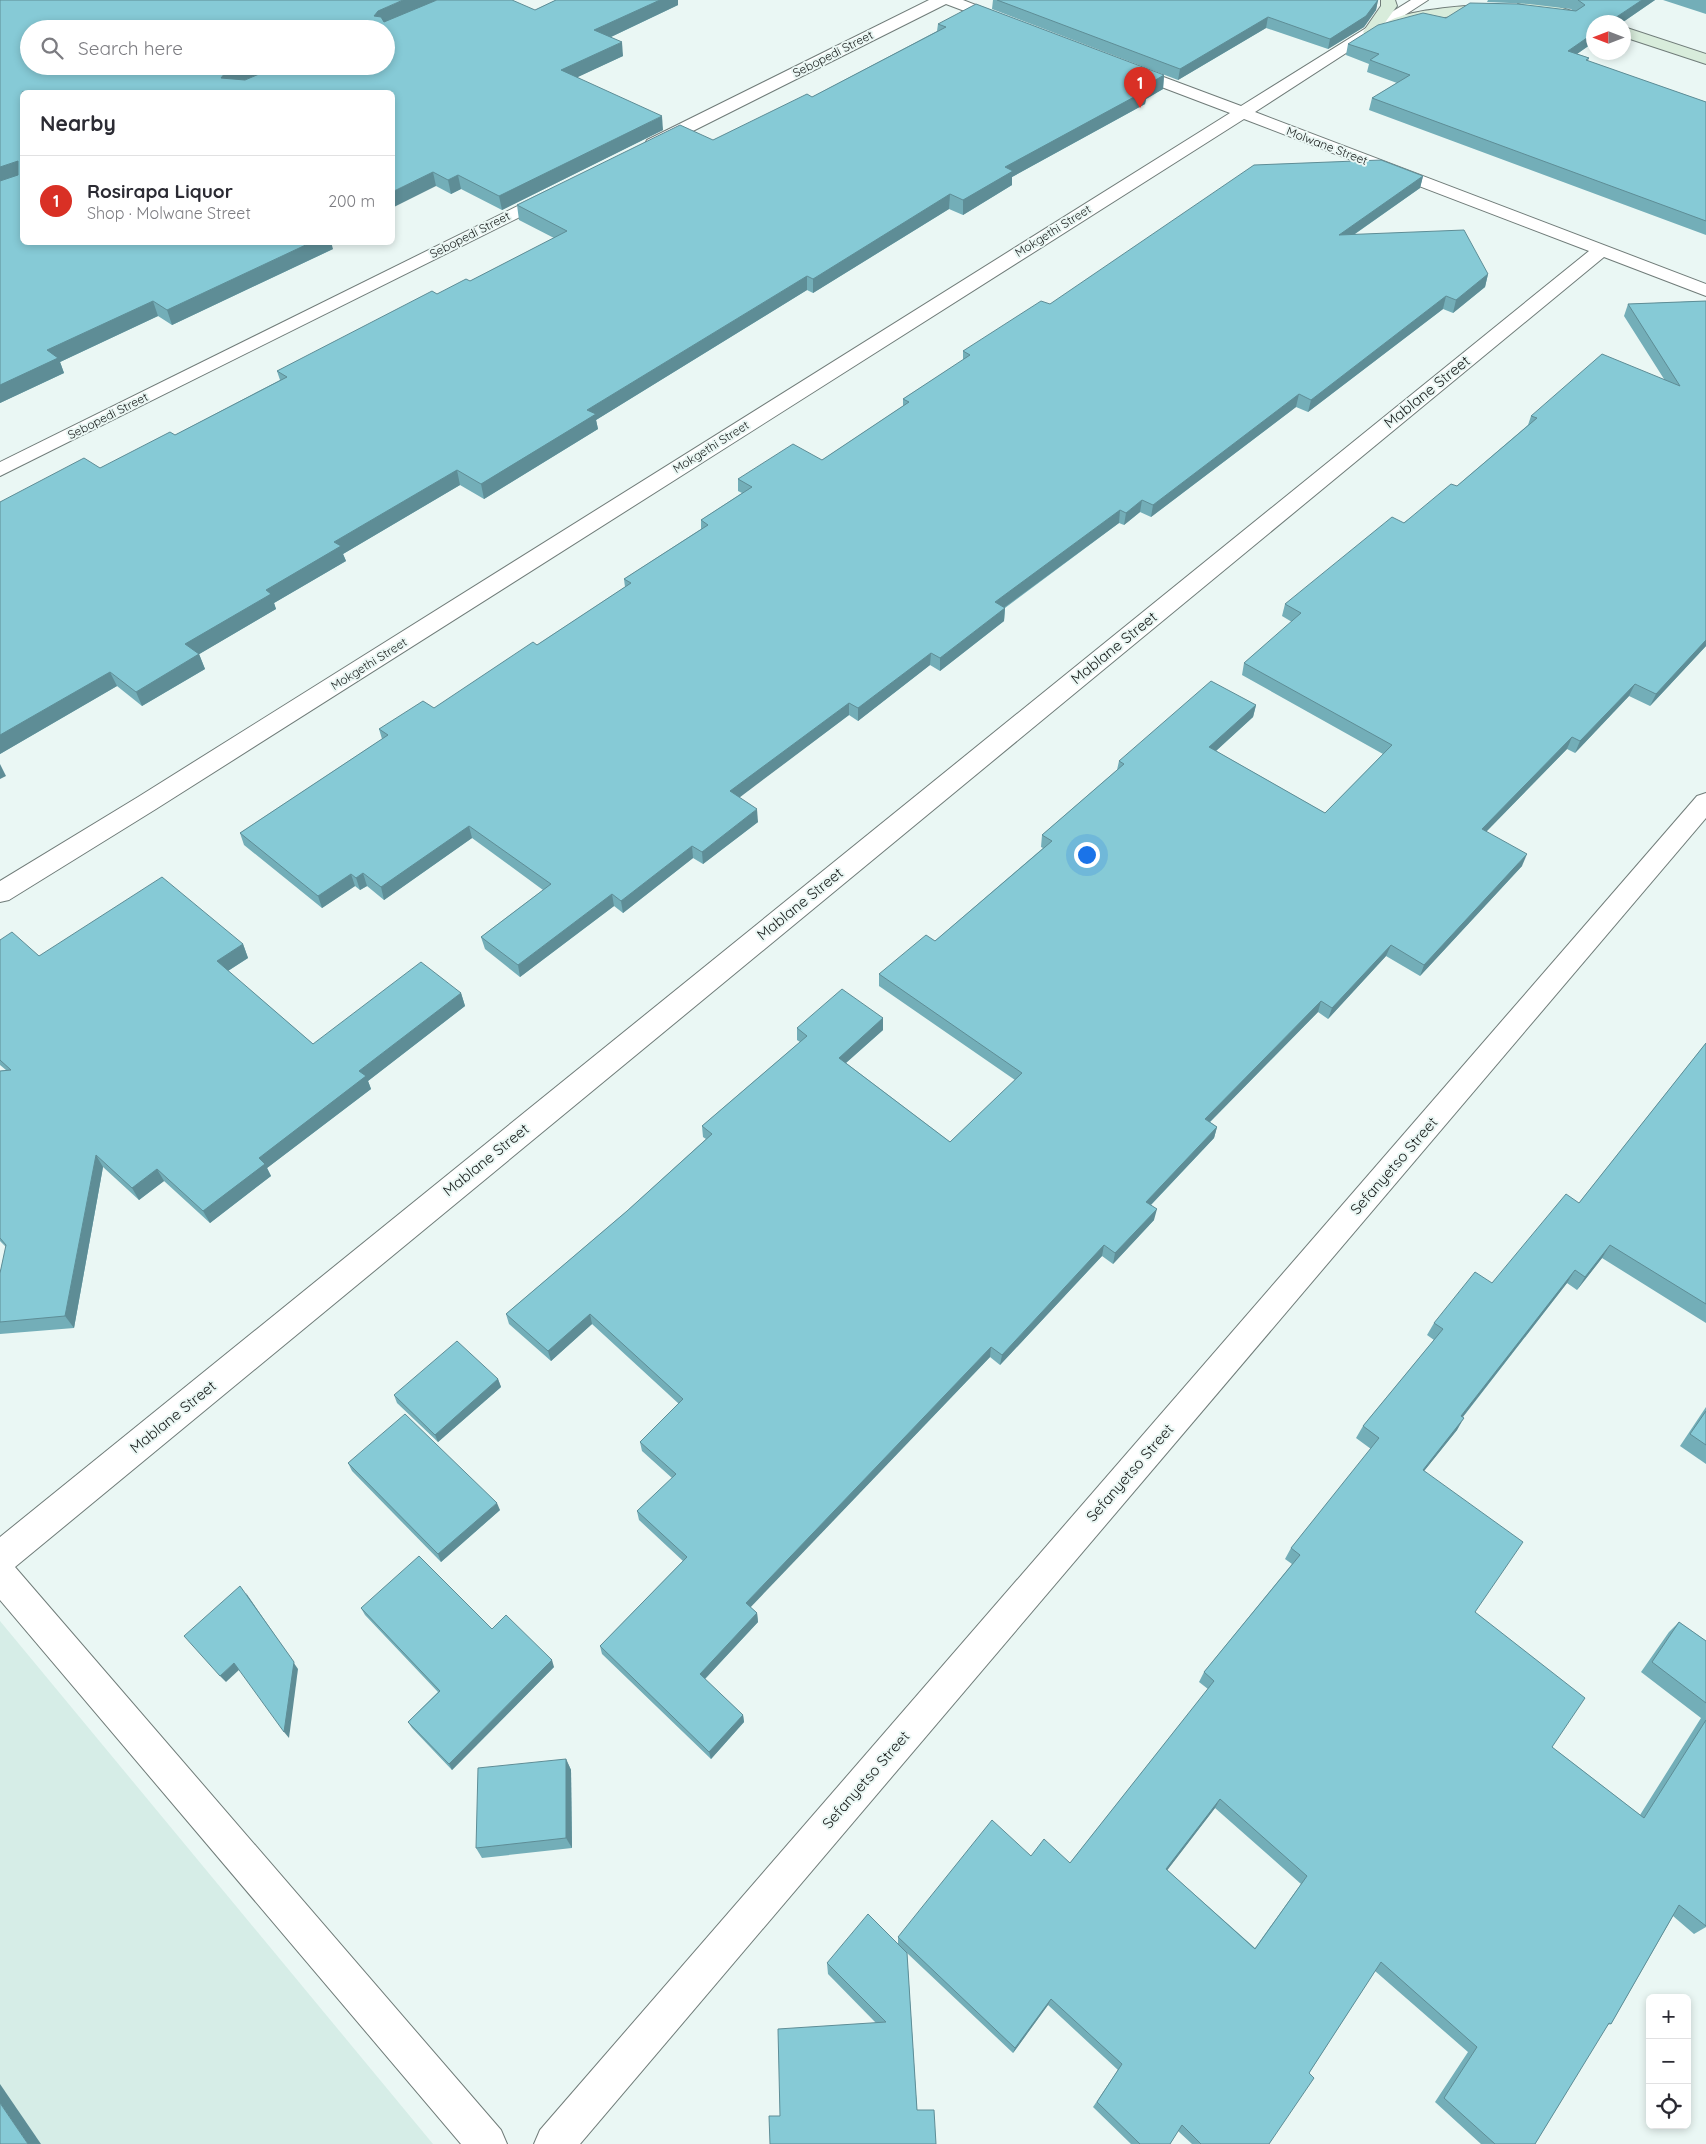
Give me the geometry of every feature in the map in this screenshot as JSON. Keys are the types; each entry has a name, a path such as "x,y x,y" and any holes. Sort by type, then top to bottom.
{"street":[{"name":"Sebopedi Street","path":"639,151 940,0"},
{"path":"950,0 1022,28"},
{"path":"1371,32 1389,6 1388,0"},
{"name":"Mokgethi Street","path":"0,893 156,798 1421,0"},
{"path":"1523,0 1586,20"},
{"path":"1371,32 1416,17 1462,8 1512,9 1572,16"},
{"path":"1631,34 1706,59"},
{"name":"Molwane Street","path":"1114,64 1706,290"},
{"name":"Sebopedi Street","path":"0,470 568,186"},
{"name":"Mablane Street","path":"0,1558 1600,251"},
{"name":"Sefanyetso Street","path":"554,2144 1706,802"},
{"path":"0,1575 487,2144"}],"shaded area":[{"path":"0,1621 433,2144 0,2144"}],"building":[{"path":"0,0 403,0 378,11 374,16 381,17 383,20 20,20 20,75 223,75 221,78 245,80 257,75 395,75 395,20 389,20 437,0 512,0 535,10 556,0 660,0 594,30 622,42 561,70 662,116 499,196 458,175 448,180 433,172 395,191 395,90 20,90 20,245 306,245 167,310 153,301 47,350 58,358 0,385 0,181 18,175 18,161 0,167"},
{"path":"997,0 1378,0 1366,16 1330,39 1268,17 1180,69"},
{"path":"1578,0 1642,0 1620,15 1586,15 1586,39 1568,51 1586,57 1586,60 1706,102 1706,221 1372,98 1410,75 1370,60 1379,54 1348,44 1378,25 1423,13 1446,18 1470,3 1518,4 1576,11 1585,5"},
{"path":"976,4 1164,75 1142,88 1147,90 1005,167 1013,171 963,200 950,194 813,279 807,276 587,410 596,414 481,484 457,470 334,542 341,546 266,590 271,594 185,644 199,654 136,692 110,672 0,735 0,502 84,458 100,468 170,432 175,435 287,377 277,371 432,291 437,294 466,279 470,281 567,231 517,205 680,125 713,140 807,94 812,97 946,27 938,24"},
{"path":"1381,160 1423,176 1339,235 1464,230 1488,274 1456,300 1446,296 1311,400 1299,394 1153,505 1142,500 1126,513 1120,510 995,602 1005,608 940,658 931,653 858,708 849,703 730,791 757,809 702,852 692,846 621,901 612,894 518,965 481,937 551,884 469,826 381,887 363,873 356,878 351,874 318,896 240,833 388,735 379,729 423,701 434,708 533,642 537,645 631,583 624,579 708,525 701,520 752,487 738,479 793,444 822,460 909,402 903,399 970,355 963,351 1041,301 1050,304 1254,165"},
{"path":"1706,301 1706,640 1656,694 1635,684 1580,741 1572,737 1482,829 1527,854 1424,965 1391,945 1332,1008 1321,1001 1205,1119 1217,1127 1146,1202 1157,1209 1115,1253 1104,1245 1002,1355 991,1347 746,1603 757,1613 700,1674 743,1715 709,1752 600,1646 687,1557 637,1511 676,1474 640,1442 683,1399 590,1314 548,1351 506,1314 627,1211 712,1134 702,1126 807,1036 797,1028 842,989 883,1018 839,1058 950,1142 1022,1073 879,974 926,935 935,941 1052,841 1042,835 1124,764 1119,761 1211,681 1256,705 1209,747 1325,813 1392,745 1244,663 1301,613 1285,604 1392,517 1404,523 1451,484 1457,486 1537,418 1531,416 1602,354 1680,386 1628,304"},
{"path":"162,877 243,944 217,961 313,1044 421,962 461,993 359,1071 366,1076 259,1158 265,1164 203,1211 157,1169 132,1188 96,1155 65,1316 0,1322 0,1273 6,1245 0,1238 0,1071 11,1070 0,1060 0,940 12,932 39,956"},
{"path":"1706,1043 1706,1304 1610,1245 1585,1277 1575,1270 1461,1416 1464,1418 1423,1470 1523,1542 1475,1612 1585,1698 1552,1747 1644,1818 1706,1720 1706,1926 1679,1905 1611,2024 1609,2023 1535,2144 1495,2144 1444,2098 1477,2047 1381,1962 1309,2073 1314,2078 1269,2144 1201,2144 1182,2125 1170,2144 1140,2144 1097,2102 1122,2064 1051,1999 1015,2048 898,1937 992,1820 1031,1856 1044,1839 1070,1863 1214,1681 1204,1672 1300,1555 1291,1548 1379,1438 1363,1426 1443,1329 1434,1323 1475,1272 1492,1283 1566,1194 1579,1203","holes":["1220,1799 1307,1876 1255,1949 1166,1869"]},
{"path":"457,1341 498,1379 435,1435 394,1395"},
{"path":"1706,1411 1706,1445 1690,1434"},
{"path":"405,1414 497,1503 438,1554 348,1463"},
{"path":"419,1556 492,1629 506,1615 552,1660 449,1764 408,1722 440,1691 361,1608"},
{"path":"240,1586 294,1662 284,1732 234,1663 220,1676 184,1636"},
{"path":"1679,1622 1706,1641 1706,1703 1652,1662"},
{"path":"566,1759 566,1838 476,1848 478,1768"},
{"path":"868,1914 907,1953 917,2110 934,2110 936,2144 770,2144 769,2116 780,2116 778,2029 886,2022 827,1963"},
{"path":"0,2103 28,2144 0,2144"}],"place":[{"name":"Rosirapa Liquor","path":"1140,108"}]}
